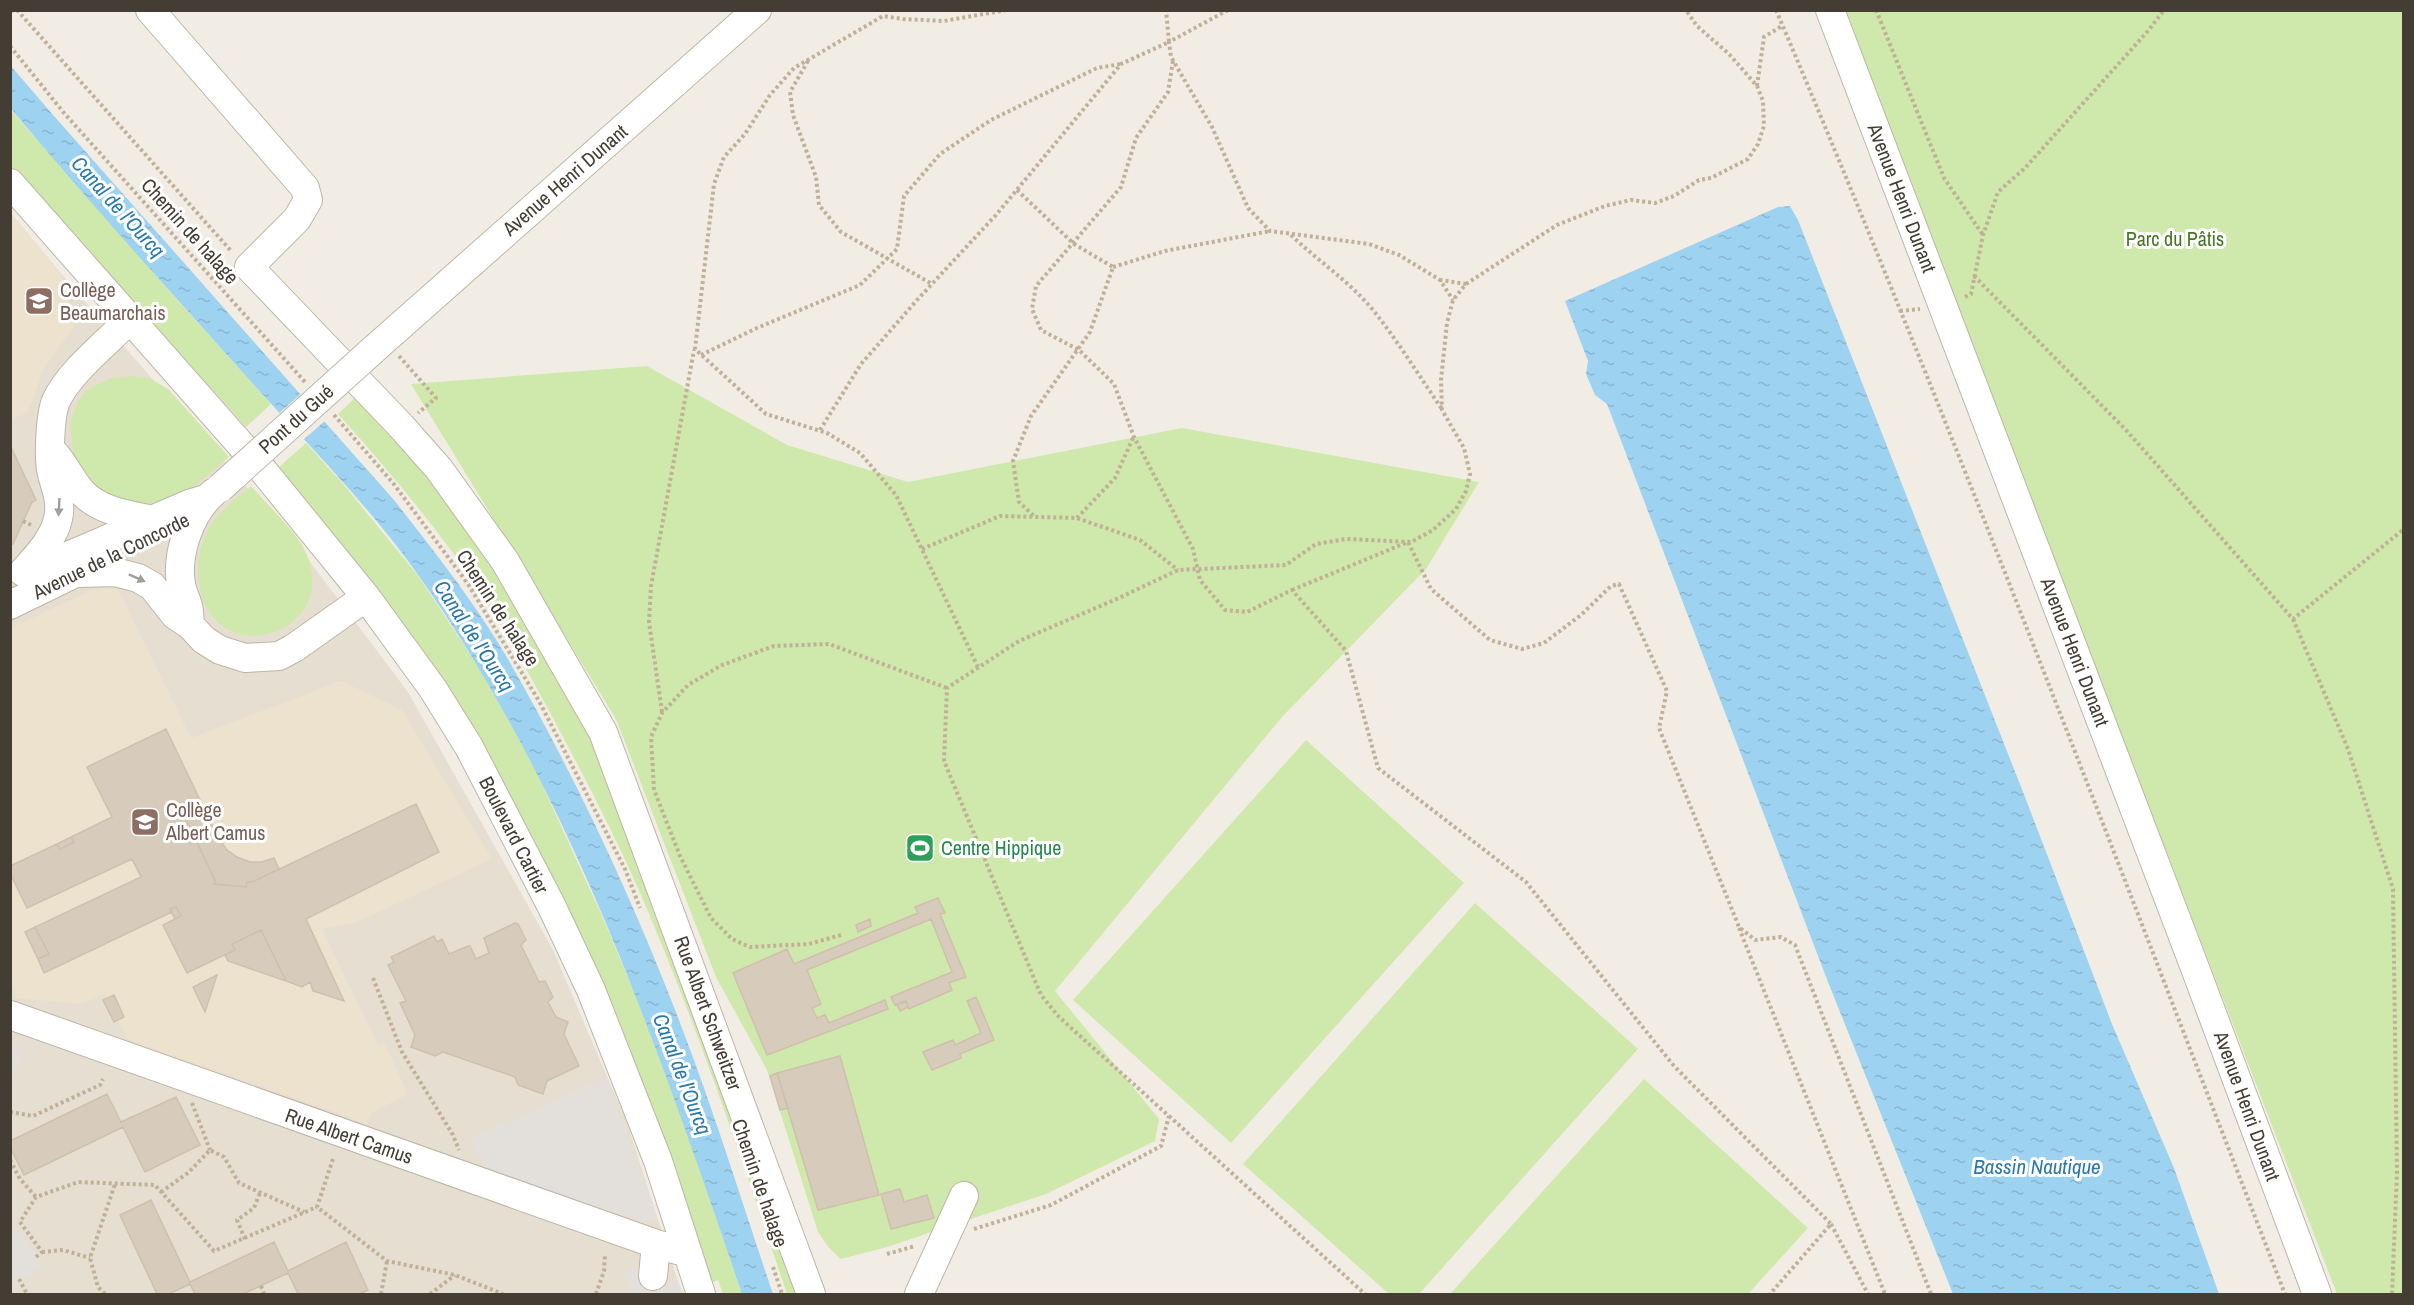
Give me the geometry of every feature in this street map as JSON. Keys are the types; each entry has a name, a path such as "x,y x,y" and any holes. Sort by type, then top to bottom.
{"street":[{"path":"150,10 305,188 308,200 297,219 249,267"},
{"name":"Avenue Henri Dunant","path":"384,351 757,10"},
{"name":"Avenue Henri Dunant","path":"1830,10 2317,1294"},
{"name":"Boulevard Cartier","path":"10,183 257,463 366,597 433,689 469,747 552,907 591,990 658,1161 701,1294"},
{"name":"Rue Albert Schweitzer","path":"249,267 439,469 505,561 603,732 811,1294"},
{"path":"17,575 45,547 57,521 59,497 51,472 51,417 61,393 130,319"},
{"name":"Pont du Gué","path":"207,501 384,351"},
{"path":"52,450 81,492 92,501 110,510 154,520"},
{"path":"190,625 188,607 180,580 181,557 207,501"},
{"name":"Avenue de la Concorde","path":"17,575 40,568 189,504 207,501"},
{"name":"Avenue de la Concorde","path":"10,605 79,573 207,501"},
{"path":"79,573 115,572 138,578 153,586 175,615 190,625 204,640 220,650 245,658 279,656 314,636 366,597"},
{"name":"Rue Albert Camus","path":"10,1016 471,1179 513,1186 573,1206 615,1233 688,1253"},
{"path":"918,1294 964,1196"},
{"path":"653,1276 656,1244"}],"path":[{"path":"662,713 649,622 651,586 694,349 714,184 724,157 745,134 770,95 794,68 883,16 944,21 1006,10"},
{"path":"1166,10 1173,61 1212,127 1248,208 1270,231"},
{"path":"701,355 757,328 860,285 897,249 904,196 940,154 991,120 1097,68 1121,64 1169,42 1228,10"},
{"path":"1442,410 1443,350 1454,300 1466,284 1557,225 1605,206 1631,200 1655,202 1674,196 1699,180 1711,178 1748,159 1758,144 1764,126 1763,101 1757,86 1729,54 1697,26 1686,10"},
{"path":"1776,10 1842,166 1987,529 2285,1294"},
{"path":"1876,10 1944,178 1983,235"},
{"path":"1944,306 1971,294 1983,235 1998,192 2025,168 2148,31 2164,10"},
{"path":"14,11 238,260 249,267"},
{"path":"1757,86 1764,37 1782,26"},
{"name":"Chemin de halage","path":"10,46 64,113 308,385"},
{"path":"810,58 790,92 793,115 816,177 819,205 841,232 932,284"},
{"path":"1173,61 1168,92 1136,138 1121,187 1036,286 1032,309 1041,330 1079,350 1114,384 1134,437 1193,549 1200,579 1226,610 1247,612 1292,590 1433,530 1456,509 1466,491 1470,474 1464,448 1442,410 1373,310 1339,274 1309,253 1290,234"},
{"path":"820,430 861,364 1017,190 1121,64"},
{"path":"1017,190 1074,243 1113,267 1165,251 1270,231 1369,244 1399,255 1426,269 1440,280 1454,300"},
{"path":"1035,517 1019,502 1013,461 1031,416 1090,332 1113,267"},
{"path":"1974,276 2126,430 2293,620 2348,749 2393,889 2397,1172 2392,1294"},
{"path":"1440,280 1466,284"},
{"path":"694,349 766,414 820,430 860,453 896,495 978,667"},
{"path":"384,351 436,398"},
{"name":"Chemin de halage","path":"331,411 393,483 468,584 539,701 625,868 642,912"},
{"path":"1077,518 1115,478 1134,437"},
{"path":"922,549 1000,516 1077,518 1140,540 1178,570"},
{"path":"2293,620 2403,529"},
{"path":"946,688 1019,641 1178,570 1286,565 1316,543 1346,539 1408,542"},
{"path":"1408,542 1431,589 1490,640 1522,649 1544,643 1581,615 1611,586 1619,584 1667,691 1659,728 1884,1294"},
{"path":"1292,590 1346,651 1378,768 1526,882 1674,1066 1831,1224 1868,1294"},
{"path":"841,935 809,944 750,947 732,939 711,918 680,856 654,790 651,737 662,713 688,685 722,665 774,646 829,644 946,688"},
{"path":"946,688 944,761 1041,994 1059,1017 1365,1294"},
{"path":"1739,927 1755,940 1781,937 1795,945 1931,1294"},
{"path":"373,978 402,1052 453,1135 471,1179"},
{"path":"10,1112 33,1116 100,1085 103,1079"},
{"path":"192,1102 210,1150 224,1156 239,1183 305,1212"},
{"path":"887,1254 1051,1205 1161,1146 1168,1116"},
{"path":"161,1192 188,1173 210,1150"},
{"path":"42,1252 20,1222 36,1197 78,1182 155,1185 214,1251 317,1207 333,1159"},
{"path":"10,1160 20,1179 36,1197"},
{"path":"105,1294 98,1287 90,1258 115,1184"},
{"path":"245,1239 237,1220 254,1208 260,1193"},
{"path":"317,1207 387,1261 455,1275 503,1294"},
{"path":"1770,1294 1831,1224"},
{"path":"596,1294 615,1233"},
{"path":"36,1257 42,1252 63,1250 90,1258"},
{"path":"381,1294 387,1261"},
{"name":"Chemin de halage","path":"771,1261 782,1294"},
{"path":"430,1294 455,1275"},
{"path":"20,1279 27,1294"},
{"path":"261,1286 264,1294"}],"shaded area":[{"path":"10,212 298,546 408,692 553,950 627,1123 682,1294 11,1294"},
{"name":"Collège Beaumarchais","path":"11,213 62,276 74,326 43,370 28,412 11,420"},
{"path":"118,589 191,738 341,681 402,710 492,859 357,922 322,929 378,1045 384,1042 408,1094 371,1113 367,1124 129,1040 105,994 82,1004 17,998 11,985 11,628 92,590"},
{"path":"10,1044 23,1048 11,1084"},
{"path":"607,1077 657,1217 642,1221 485,1170 471,1139"},
{"path":"11,1226 21,1234 42,1265 14,1283 11,1275"},
{"path":"639,1266 665,1284 678,1280 683,1294 632,1294 624,1272"}],"green space":[{"name":"Parc du Pâtis","path":"1842,11 2403,11 2403,1294 2337,1294"},
{"path":"10,109 271,404 246,427 11,166"},
{"name":"Centre Hippique","path":"647,366 787,445 908,482 1182,428 1479,482 1426,569 1282,717 1055,991 1159,1119 1155,1141 1046,1194 887,1247 841,1259 829,1248 818,1232 767,1070 716,977 616,719 411,384"},
{"path":"131,376 151,379 168,389 229,457 183,496 136,510 114,506 85,477 73,454 70,423 79,399 86,391 108,379"},
{"path":"361,392 442,481 603,755 802,1294 787,1294 700,1043 662,944 613,834 534,684 476,587 419,508 338,414"},
{"path":"306,443 344,485 419,577 489,683 535,769 643,1013 679,1109 742,1294 723,1294 718,1280 711,1283 577,933 278,468"},
{"path":"251,486 300,542 312,572 312,587 304,609 291,623 275,632 263,635 241,634 223,627 210,614 202,597 198,578 199,557 204,538 214,520"},
{"path":"1306,740 1464,883 1231,1143 1073,1000"},
{"path":"1475,903 1638,1049 1419,1294 1389,1294 1243,1164"},
{"path":"1644,1079 1808,1228 1748,1294 1450,1294"}],"water":[{"name":"Canal de l'Ourcq","path":"10,65 394,500 490,629 544,725 620,877 685,1035 773,1294 742,1294 678,1108 607,925 567,835 523,747 475,662 421,579 362,503 131,248 11,109"},
{"name":"Bassin Nautique","path":"1790,206 1798,220 2112,1024 2174,1168 2219,1294 1953,1294 1828,982 1607,404 1595,395 1586,374 1588,361 1565,301 1778,207"}],"pier":[{"path":"303,392 327,419 301,442 277,415"}],"building":[{"path":"10,445 36,500 32,502 13,544 10,545"},
{"path":"166,729 200,800 181,809 215,880 214,884 246,887 247,882 252,882 416,804 439,852 306,919 344,1001 313,991 310,982 302,987 286,981 261,930 232,944 235,950 187,973 163,925 181,916 176,907 170,909 172,912 44,973 38,959 49,954 35,927 141,877 132,859 27,908 10,873 10,866 57,844 60,849 74,842 71,837 112,817 87,767"},
{"path":"200,800 219,839 227,850 250,862 262,862 274,858 279,869 252,882 247,882 246,887 214,884 215,880 181,809"},
{"path":"71,837 74,842 60,849 57,844"},
{"path":"938,898 945,913 940,914 966,977 949,983 952,990 909,1009 906,1001 895,1005 891,997 952,972 931,919 807,970 821,1004 812,1008 817,1018 825,1015 829,1023 885,1000 888,1009 767,1055 733,973 787,949 794,964 918,913 915,907"},
{"path":"176,907 181,916 175,919 170,909"},
{"path":"870,919 871,926 858,932 856,925"},
{"path":"515,923 518,924 526,940 521,945 539,982 545,981 553,997 548,1002 556,1017 568,1022 564,1034 579,1066 547,1081 543,1094 518,1085 515,1077 443,1052 435,1056 411,1047 415,1035 400,1003 406,1001 388,965 394,962 391,957 434,936 437,942 442,939 449,954 470,946 476,959 489,953 484,938"},
{"path":"35,927 49,954 38,959 25,932"},
{"path":"261,930 286,981 228,961 225,955 235,950 232,944"},
{"path":"217,975 205,1012 193,987"},
{"path":"114,995 124,1017 114,1022 103,1000"},
{"path":"976,997 994,1040 960,1054 961,1058 932,1070 923,1052 953,1040 955,1045 981,1033 967,1001"},
{"path":"906,1001 908,1007 900,1011 897,1004"},
{"path":"840,1056 879,1195 818,1210 777,1073"},
{"path":"777,1073 788,1108 780,1110 770,1076"},
{"path":"107,1094 121,1122 176,1097 200,1145 145,1172 123,1127 24,1175 10,1147 10,1141"},
{"path":"900,1189 904,1202 927,1195 934,1218 891,1229 881,1194"},
{"path":"151,1200 190,1282 274,1242 288,1271 346,1242 368,1290 359,1294 298,1294 288,1273 243,1294 195,1294 190,1284 169,1294 157,1294 120,1215"}],"place":[{"name":"Collège Beaumarchais","path":"39,301"},
{"name":"Collège Albert Camus","path":"145,822"},
{"name":"Centre Hippique","path":"920,848"}]}
